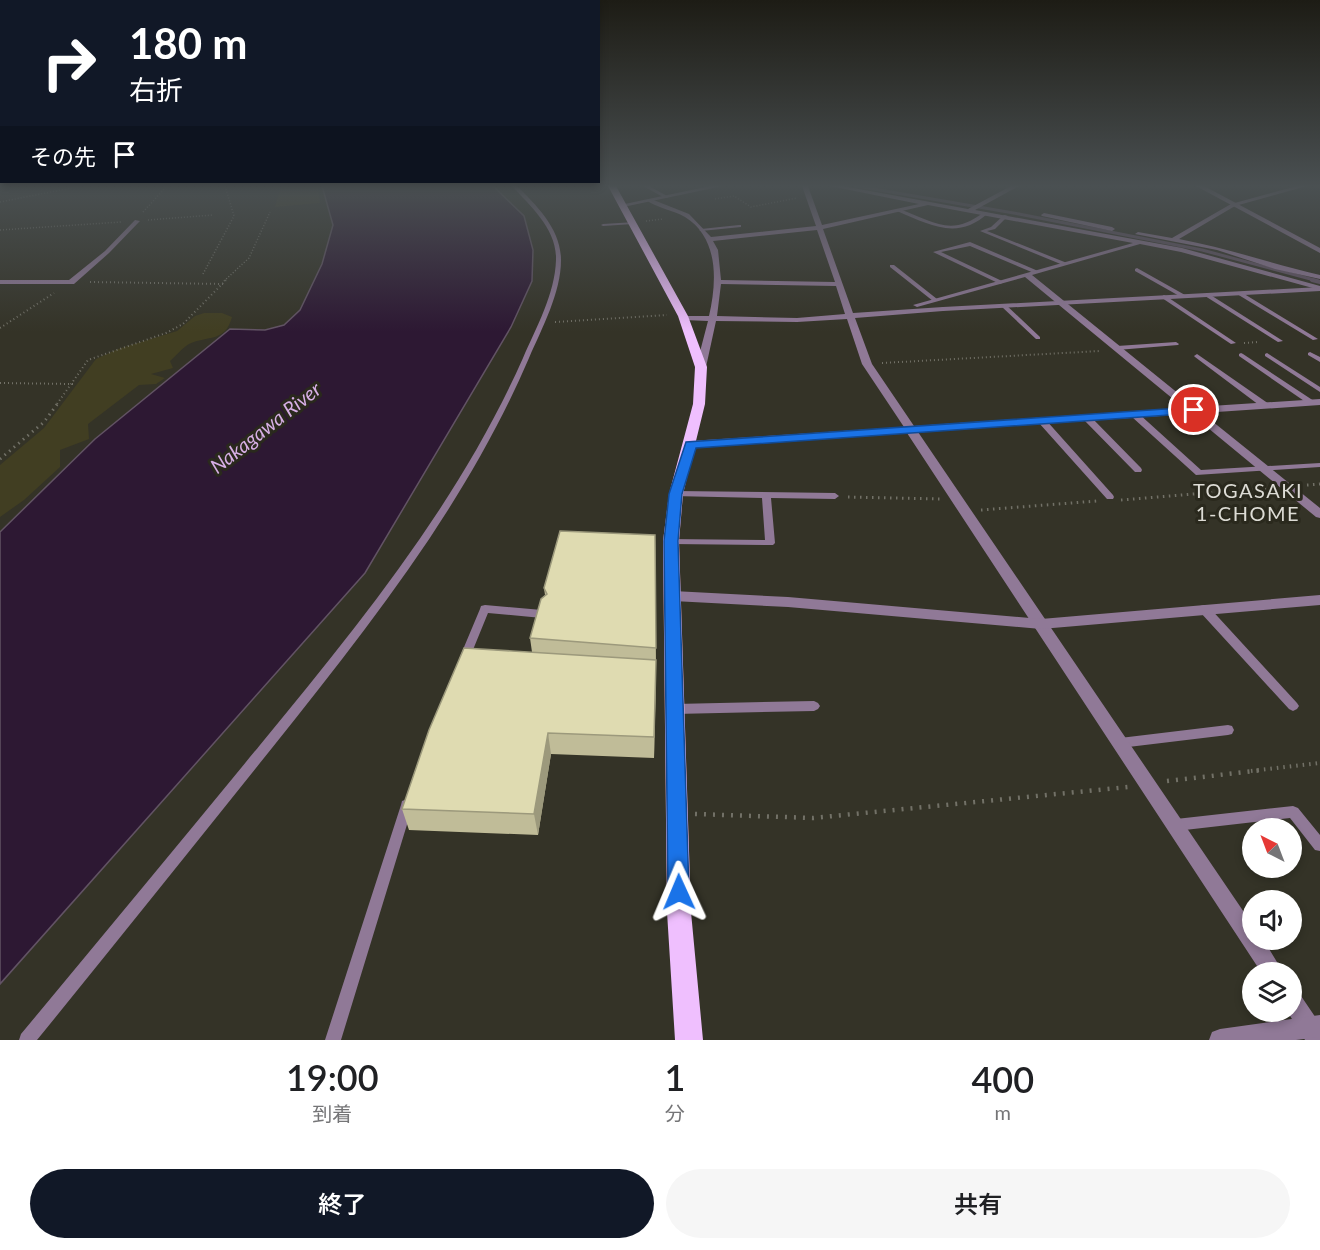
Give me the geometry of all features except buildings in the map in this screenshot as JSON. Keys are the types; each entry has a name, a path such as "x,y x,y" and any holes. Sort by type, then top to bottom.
{"main road":[{"path":"639,235 683,317 701,367 699,404 676,494 671,541 673,596 669,676 675,709 679,912 689,1040"}],"street":[{"path":"0,282 71,282 107,252 123,235"},
{"path":"701,367 720,272 709,239 705,235"},
{"path":"709,239 754,235"},
{"path":"821,235 867,364 1266,962"},
{"path":"1099,235 1208,256 1320,288"},
{"path":"1142,235 1176,239 1320,277"},
{"path":"1161,246 1183,235"},
{"path":"1289,235 1320,251"},
{"path":"899,311 1142,243"},
{"path":"1032,273 1062,302 1118,349 1320,514"},
{"path":"718,282 839,284"},
{"path":"683,317 797,320 899,311 1320,288"},
{"path":"690,444 1194,410 1315,405"},
{"path":"673,596 808,603 1041,624 1319,601"},
{"path":"1302,1013 1316,1031"},
{"path":"1220,1040 1316,1031"}],"lane":[{"path":"27,1040 390,592 477,460 506,404 553,292 558,248 553,235"},
{"path":"991,235 1065,264"},
{"path":"1000,282 936,252 970,244 1032,273"},
{"path":"892,266 935,300"},
{"path":"1137,270 1183,296"},
{"path":"1239,293 1315,339"},
{"path":"1207,295 1280,341"},
{"path":"1164,297 1233,343"},
{"path":"1003,305 1038,338"},
{"path":"1118,349 1176,344"},
{"path":"1310,354 1320,360"},
{"path":"1241,355 1315,405"},
{"path":"1267,355 1320,390"},
{"path":"1197,356 1266,406"},
{"path":"1135,415 1199,473 1320,465"},
{"path":"1087,418 1138,470"},
{"path":"1042,421 1109,499"},
{"path":"676,494 835,496"},
{"path":"671,541 770,543 766,495"},
{"path":"466,665 485,609 542,614"},
{"path":"1204,609 1293,706"},
{"path":"675,709 814,706"},
{"path":"1120,743 1228,730"},
{"path":"333,1040 413,787"},
{"path":"1176,825 1293,812 1320,845"}],"path":[{"path":"203,274 224,235"},
{"path":"0,459 44,422 88,360 166,333 183,324 196,308 249,258 260,235"},
{"path":"0,328 71,282 224,284"},
{"path":"541,321 590,322 643,315 683,317"},
{"path":"1233,343 1280,341"},
{"path":"874,363 1118,349"},
{"path":"0,382 73,384"},
{"path":"975,511 1320,484"},
{"path":"835,496 958,499"},
{"path":"677,813 813,818 1148,784 1320,763"}],"shaded area":[{"path":"204,313 222,313 232,317 225,331 220,335 189,344 170,361 173,368 151,374 165,378 156,384 139,385 88,424 89,439 60,450 60,467 24,500 0,517 0,465 44,428 96,359 118,349 177,331 195,316"}],"water":[{"name":"Nakagawa River","path":"330,235 529,235 533,250 532,281 511,327 365,573 0,984 0,532 95,439 230,329 265,330 284,325 300,310 322,264"}],"waterway":[{"path":"1123,235 1202,250 1318,281"},
{"path":"1312,280 1320,282"}],"district":[{"name":"TOGASAKI 1-CHOME","path":"1248,502"}],"route":[{"path":"679,892 671,541 672,513 690,444 1194,410"}]}
